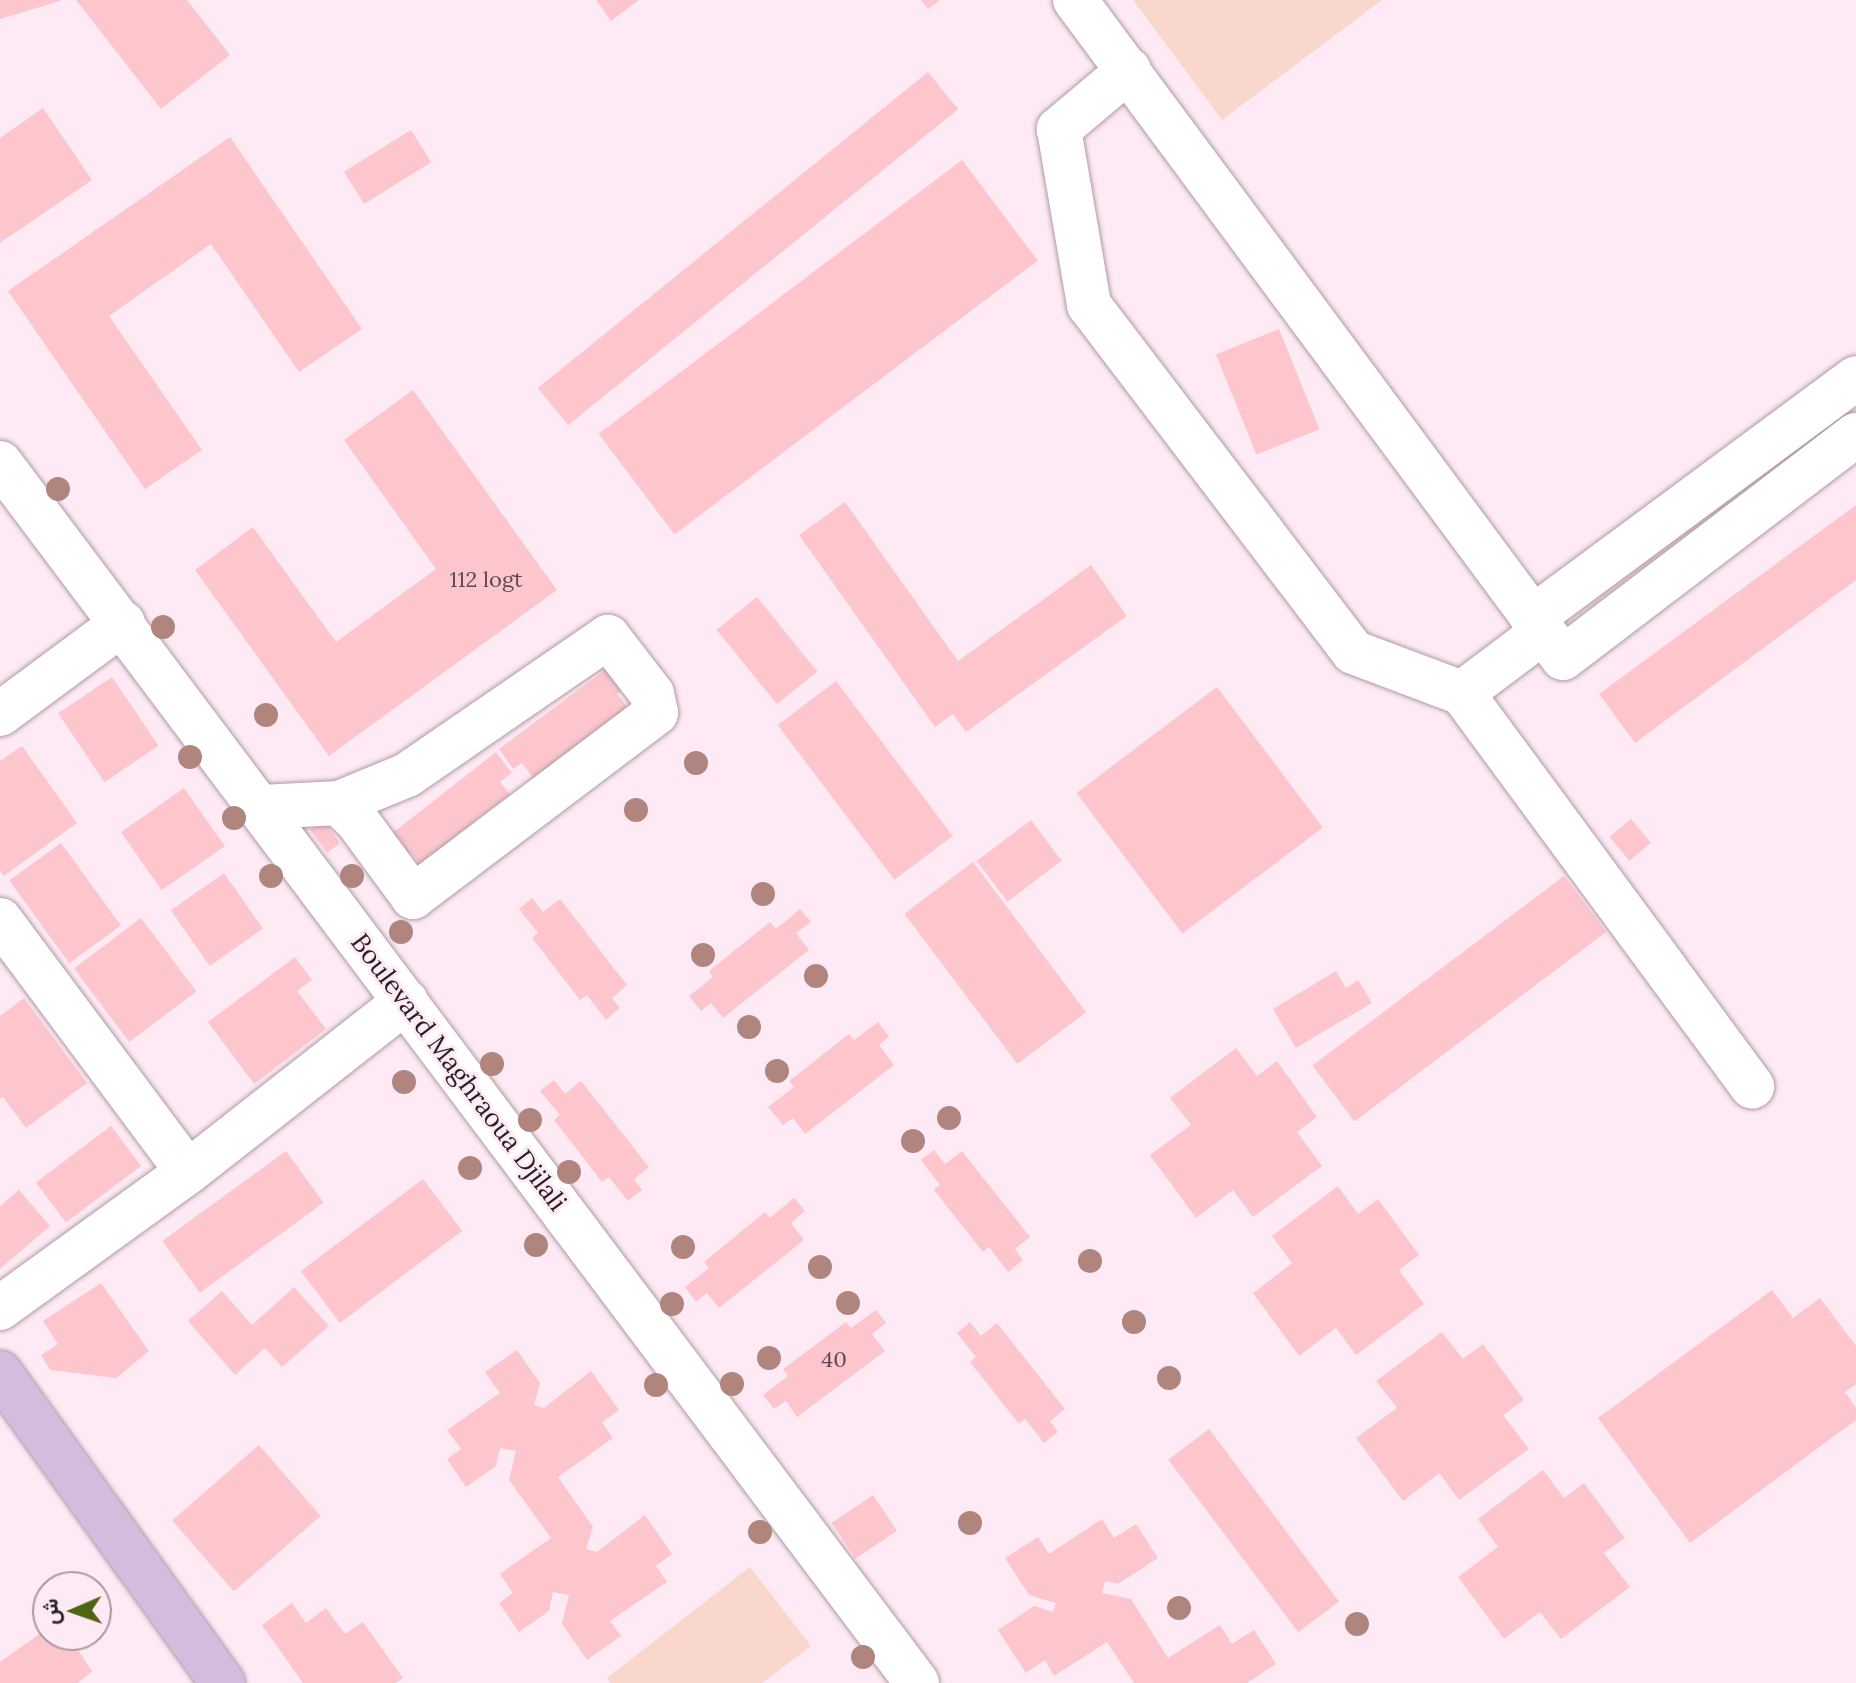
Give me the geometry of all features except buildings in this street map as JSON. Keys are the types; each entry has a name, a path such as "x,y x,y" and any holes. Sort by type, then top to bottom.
{"main road":[{"path":"0,1373 223,1683"}],"street":[{"path":"1075,0 1546,636"},
{"path":"1129,70 1059,129 1089,305 1353,652 1462,693 1752,1087"},
{"path":"1546,636 1856,378"},
{"path":"1462,693 1856,435"},
{"name":"Boulevard Maghraoua Djilali","path":"0,463 917,1683"},
{"path":"0,714 123,623"},
{"path":"261,807 339,803 407,775 608,637 652,694 656,713 413,897 358,822 339,803"},
{"path":"0,920 188,1172"},
{"path":"0,1308 188,1172 406,1001"}],"shaded area":[{"path":"1133,0 1382,0 1222,120"},
{"path":"750,1567 811,1646 762,1683 611,1683 607,1678"}]}
